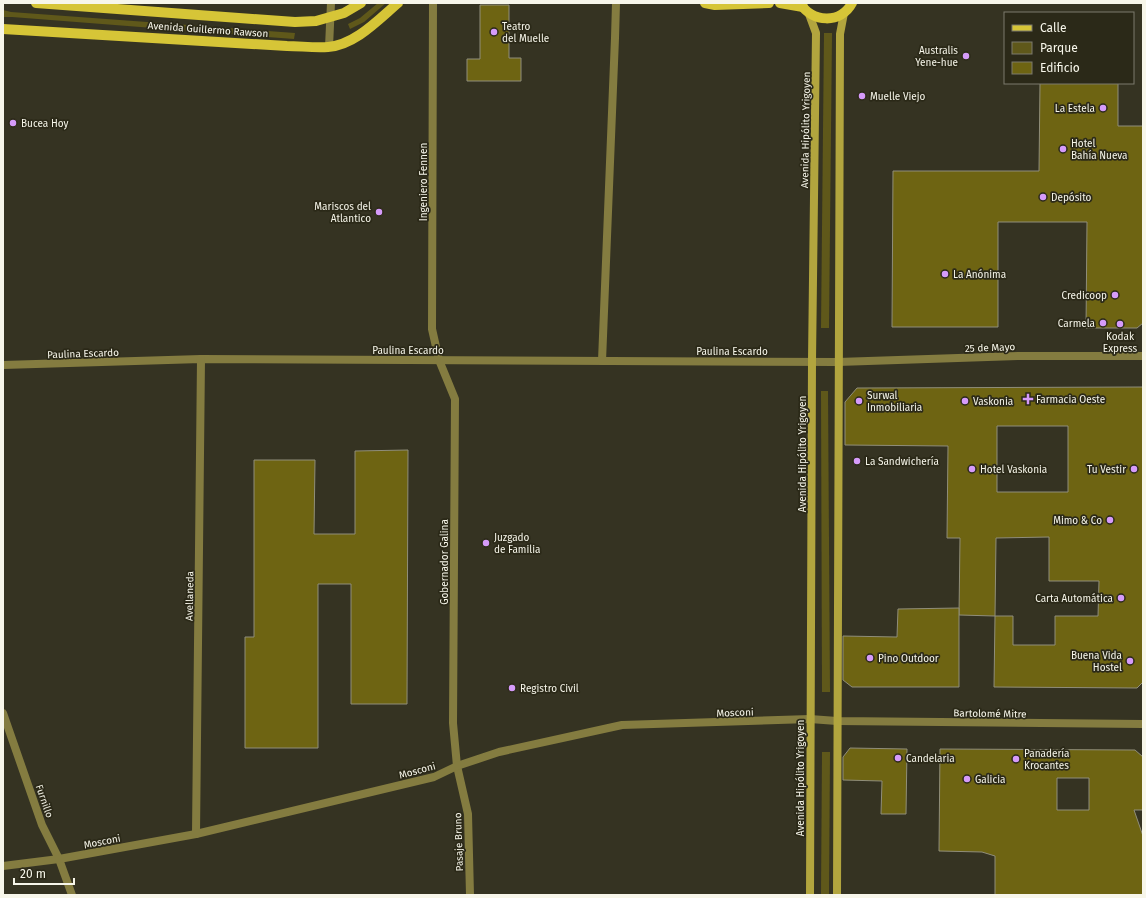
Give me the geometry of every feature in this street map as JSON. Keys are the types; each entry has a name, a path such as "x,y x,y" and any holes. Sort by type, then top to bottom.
{"main road":[{"name":"Avenida Guillermo Rawson","path":"36,3 296,22 316,22 344,12 361,3"},
{"name":"Avenida Guillermo Rawson","path":"3,29 287,46 328,47 345,43 359,35 398,3"},
{"path":"705,3 715,6 769,3"},
{"path":"780,3 804,8 818,18 827,19 844,13 852,3"},
{"name":"Avenida Hipólito Yrigoyen","path":"804,8 816,33 812,361 810,895"},
{"path":"838,895 838,362 840,34 844,13"}],"street":[{"path":"328,47 331,3"},
{"name":"Ingeniero Fennen","path":"433,3 432,329 439,360"},
{"path":"602,361 616,3"},
{"name":"25 de Mayo","path":"812,361 838,362 1018,356 1143,356"},
{"name":"Paulina Escardo","path":"3,365 201,359 812,361"},
{"name":"Avellaneda","path":"196,834 201,359"},
{"name":"Gobernador Galina","path":"439,360 455,400 453,723 457,766"},
{"name":"Furnillo","path":"3,713 42,825 59,859 72,895"},
{"name":"Mosconi","path":"3,866 59,859 196,834 434,776 457,766 499,752 622,725 810,719 838,721"},
{"name":"Bartolomé Mitre","path":"838,721 1143,724"},
{"name":"Pasaje Bruno","path":"457,766 468,814 470,895"}],"green space":[{"path":"378,3 386,3 364,22 350,29 348,24 360,18"},
{"path":"3,10 11,12 295,33 294,39 3,17"},
{"path":"824,33 832,33 829,328 821,328"},
{"path":"821,391 828,391 830,692 822,692"},
{"path":"822,752 830,752 829,895 821,895"}],"building":[{"name":"Teatro del Muelle","path":"480,5 509,5 509,58 521,58 521,81 467,81 467,59 480,59"},
{"path":"1040,84 1118,84 1118,126 1143,126 1143,323 1137,328 1086,328 1087,222 998,222 998,327 892,327 893,171 1039,171"},
{"path":"1143,387 1143,682 1137,688 994,687 995,616 959,615 960,538 947,538 948,446 845,445 845,402 857,388","holes":["997,426 1068,426 1068,492 997,492","1049,537 1049,581 1099,581 1098,616 1055,616 1055,645 1013,645 1013,616 995,616 996,538"]},
{"path":"408,450 407,704 351,704 351,584 318,584 318,748 245,748 245,637 254,637 254,460 315,460 314,534 355,534 355,451"},
{"path":"959,608 959,687 852,687 843,680 843,636 897,637 898,609"},
{"path":"850,748 907,749 906,814 881,814 882,781 843,780 843,757"},
{"path":"940,749 1135,750 1143,757 1143,810 1134,810 1143,836 1143,895 995,895 995,856 982,852 939,851","holes":["1057,778 1089,778 1089,810 1057,810"]}],"place":[{"name":"Teatro del Muelle","path":"494,32"},
{"name":"Australis Yene-hue","path":"966,56"},
{"name":"Muelle Viejo","path":"862,96"},
{"name":"La Estela","path":"1103,108"},
{"name":"Bucea Hoy","path":"13,123"},
{"name":"Hotel Bahía Nueva","path":"1063,149"},
{"name":"Depósito","path":"1043,197"},
{"name":"Mariscos del Atlantico","path":"379,212"},
{"name":"La Anónima","path":"945,274"},
{"name":"Credicoop","path":"1115,295"},
{"name":"Carmela","path":"1103,323"},
{"name":"Kodak Express","path":"1120,324"},
{"name":"Farmacia Oeste","path":"1028,399"},
{"name":"Surwal Inmobiliaria","path":"859,401"},
{"name":"Vaskonia","path":"965,401"},
{"name":"La Sandwichería","path":"857,461"},
{"name":"Hotel Vaskonia","path":"972,469"},
{"name":"Tu Vestir","path":"1134,469"},
{"name":"Mimo & Co","path":"1110,520"},
{"name":"Juzgado de Familia","path":"486,543"},
{"name":"Carta Automática","path":"1121,598"},
{"name":"Pino Outdoor","path":"870,658"},
{"name":"Buena Vida Hostel","path":"1130,661"},
{"name":"Registro Civil","path":"512,688"},
{"name":"Candelaria","path":"898,758"},
{"name":"Panadería Krocantes","path":"1016,759"},
{"name":"Galicia","path":"967,779"}]}
